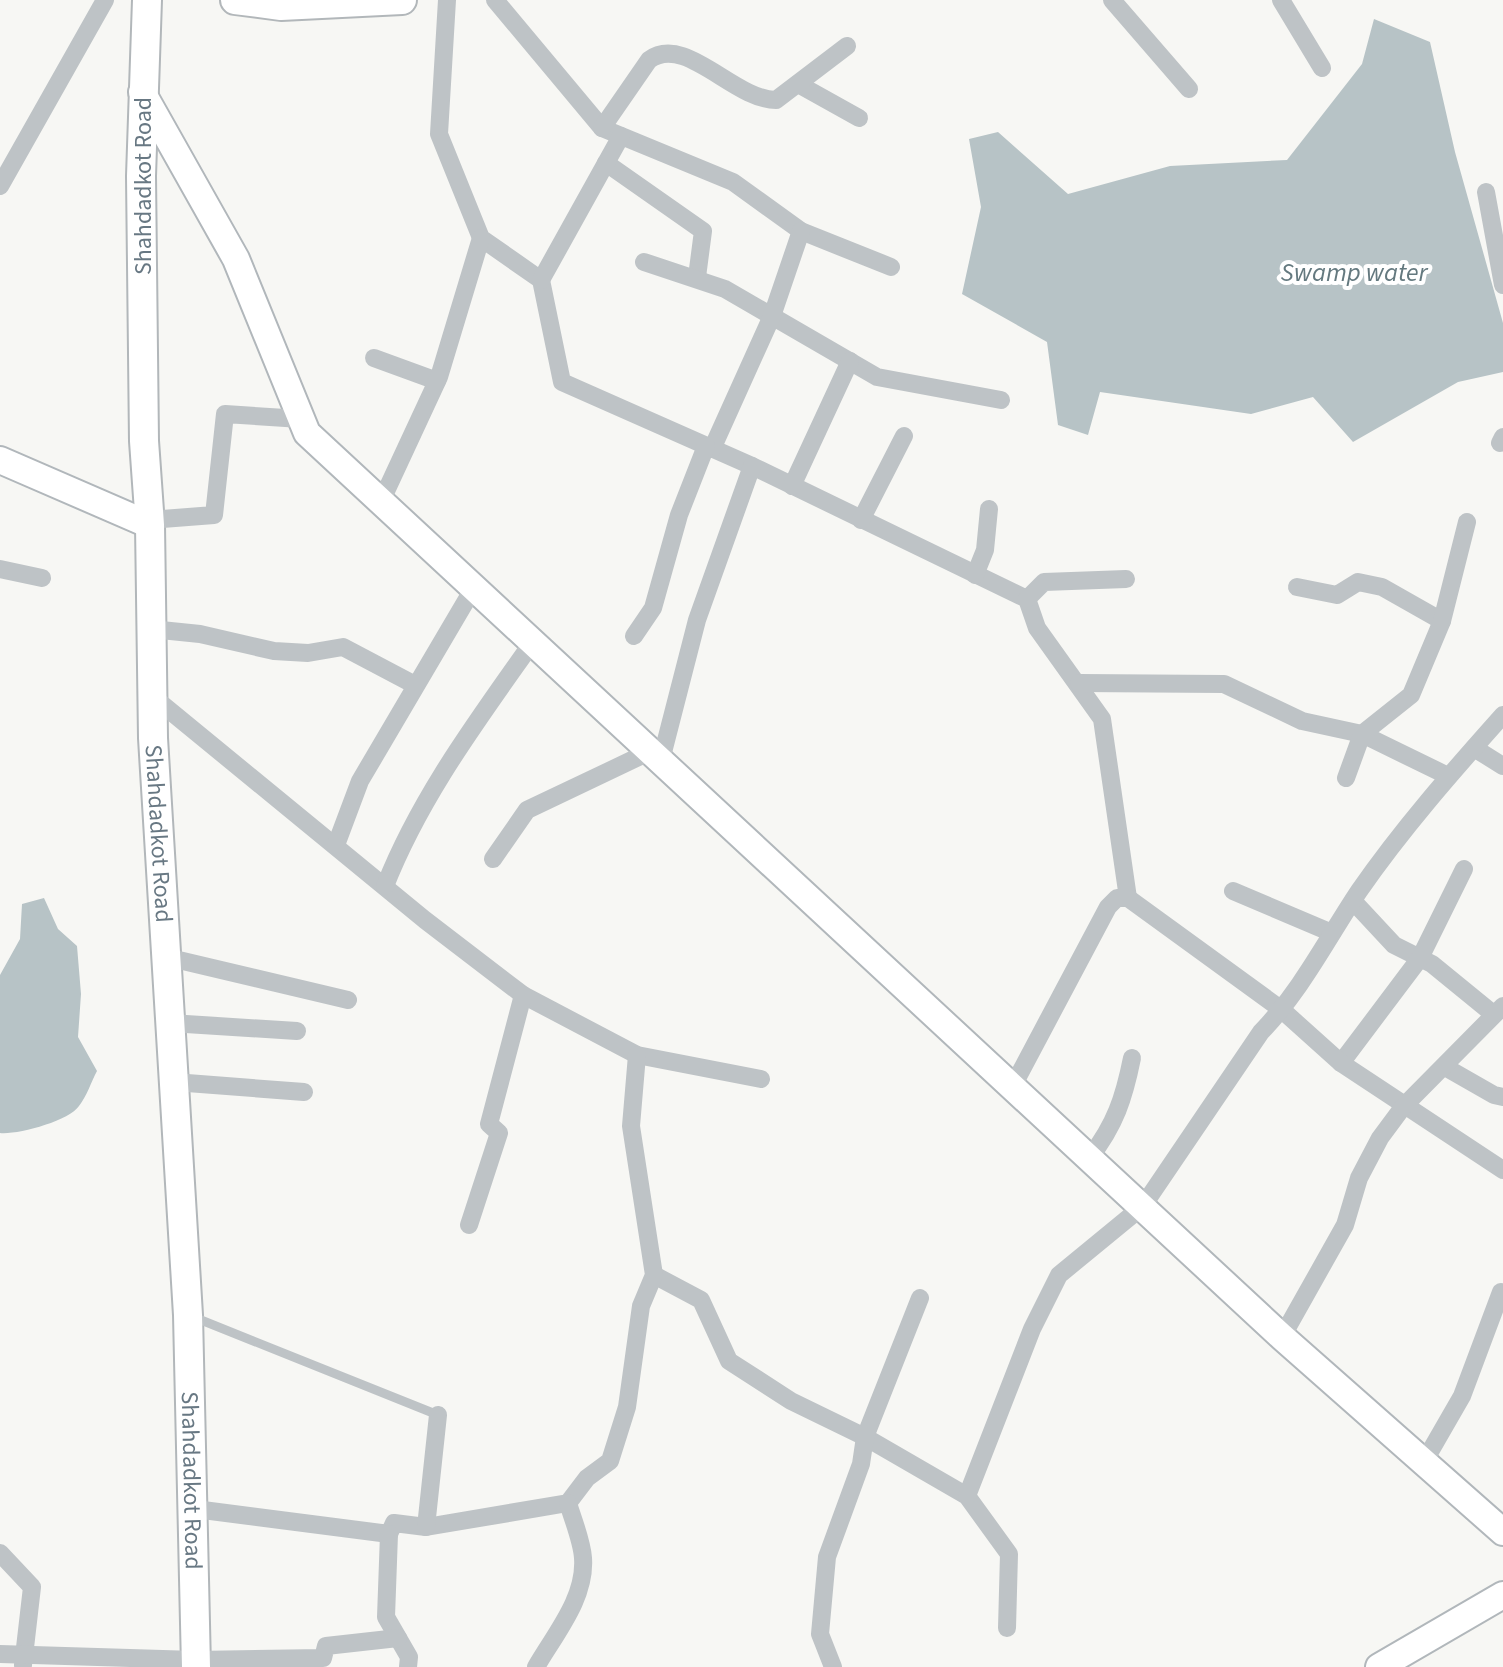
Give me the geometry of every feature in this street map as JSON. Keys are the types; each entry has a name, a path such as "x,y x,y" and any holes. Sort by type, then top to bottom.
{"main road":[{"name":"Shahdadkot Road","path":"147,0 142,92 144,441 149,522 152,696 188,1315 195,1509 196,1663"},
{"path":"235,0 281,6 402,0"},
{"path":"142,92 236,259 307,433 380,504 656,755 1282,1337 1503,1532"},
{"path":"0,460 149,522"},
{"path":"1379,1667 1503,1595"}],"street":[{"path":"0,186 105,0"},
{"path":"447,0 439,134 481,238 541,280"},
{"path":"495,0 602,128 733,182 801,231 891,267"},
{"path":"1112,0 1189,89"},
{"path":"1281,0 1322,68"},
{"path":"602,128 649,60 659,53 674,51 763,100 776,100 847,46"},
{"path":"798,84 859,118"},
{"path":"621,136 541,280 562,382 752,466 1027,599 1037,628 1102,719 1128,898"},
{"path":"606,163 703,231 697,277"},
{"path":"1486,192 1503,285"},
{"path":"634,636 653,608 679,515 772,316 801,231"},
{"path":"380,504 437,381 481,238"},
{"path":"644,262 697,277 877,377 901,384 1001,400"},
{"path":"374,358 437,381"},
{"path":"792,486 850,361"},
{"path":"149,522 214,515 225,414 301,419"},
{"path":"861,520 904,436"},
{"path":"493,859 527,810 656,755 697,620 752,466"},
{"path":"975,575 985,550 989,509"},
{"path":"1346,778 1362,734 1411,695 1442,621 1467,522"},
{"path":"0,569 42,578"},
{"path":"1027,599 1044,582 1126,579"},
{"path":"1297,587 1337,595 1358,582 1382,587 1442,621"},
{"path":"336,845 360,781 473,589"},
{"path":"151,629 200,634 274,651 308,653 343,647 415,685"},
{"path":"385,886 399,849 434,787 532,643"},
{"path":"1079,683 1224,684 1302,721 1362,734 1448,776"},
{"path":"152,696 523,995 637,1055 761,1079"},
{"path":"967,1496 1032,1329 1059,1275 1143,1206 1261,1032 1282,1010 1353,901 1448,776 1503,715"},
{"path":"1474,748 1503,766"},
{"path":"1341,1063 1420,958 1464,869"},
{"path":"1233,891 1332,933"},
{"path":"1013,1086 1108,907 1117,898 1128,898 1282,1010 1341,1063 1403,1107 1503,1170"},
{"path":"1282,1337 1345,1225 1359,1178 1380,1138 1403,1107 1498,1010 1420,958 1394,945 1353,901"},
{"path":"166,957 348,1000"},
{"path":"469,1225 499,1133 489,1124 523,995"},
{"path":"170,1023 297,1031"},
{"path":"408,1667 409,1657 386,1617 389,1534 394,1523 426,1527 568,1503 587,1478 610,1461 627,1407 641,1306 654,1275 631,1126 637,1055"},
{"path":"1090,1157 1110,1132 1123,1104 1132,1058"},
{"path":"1445,1067 1503,1097"},
{"path":"174,1082 304,1092"},
{"path":"654,1275 701,1300 729,1361 791,1401 865,1437 967,1496 1009,1554 1007,1628"},
{"path":"1424,1462 1462,1396 1501,1292"},
{"path":"833,1667 820,1634 827,1557 861,1464 865,1437 920,1298"},
{"path":"426,1527 438,1415"},
{"path":"536,1667 578,1596 583,1557 568,1503"},
{"path":"195,1509 389,1534"},
{"path":"0,1553 32,1587 24,1662"},
{"path":"0,1654 24,1662 196,1663 323,1658 326,1646 398,1638"}],"lane":[{"path":"188,1315 438,1415"}],"water":[{"name":"Swamp water","path":"1374,19 1430,42 1455,152 1503,323 1503,372 1458,382 1353,442 1313,397 1251,414 1100,392 1088,435 1058,425 1047,342 962,294 981,207 969,139 998,132 1068,194 1170,166 1287,160 1362,64"},
{"path":"44,898 58,929 77,946 81,994 78,1037 97,1071 84,1098 73,1112 42,1126 0,1133 0,975 20,939 22,904"}]}
